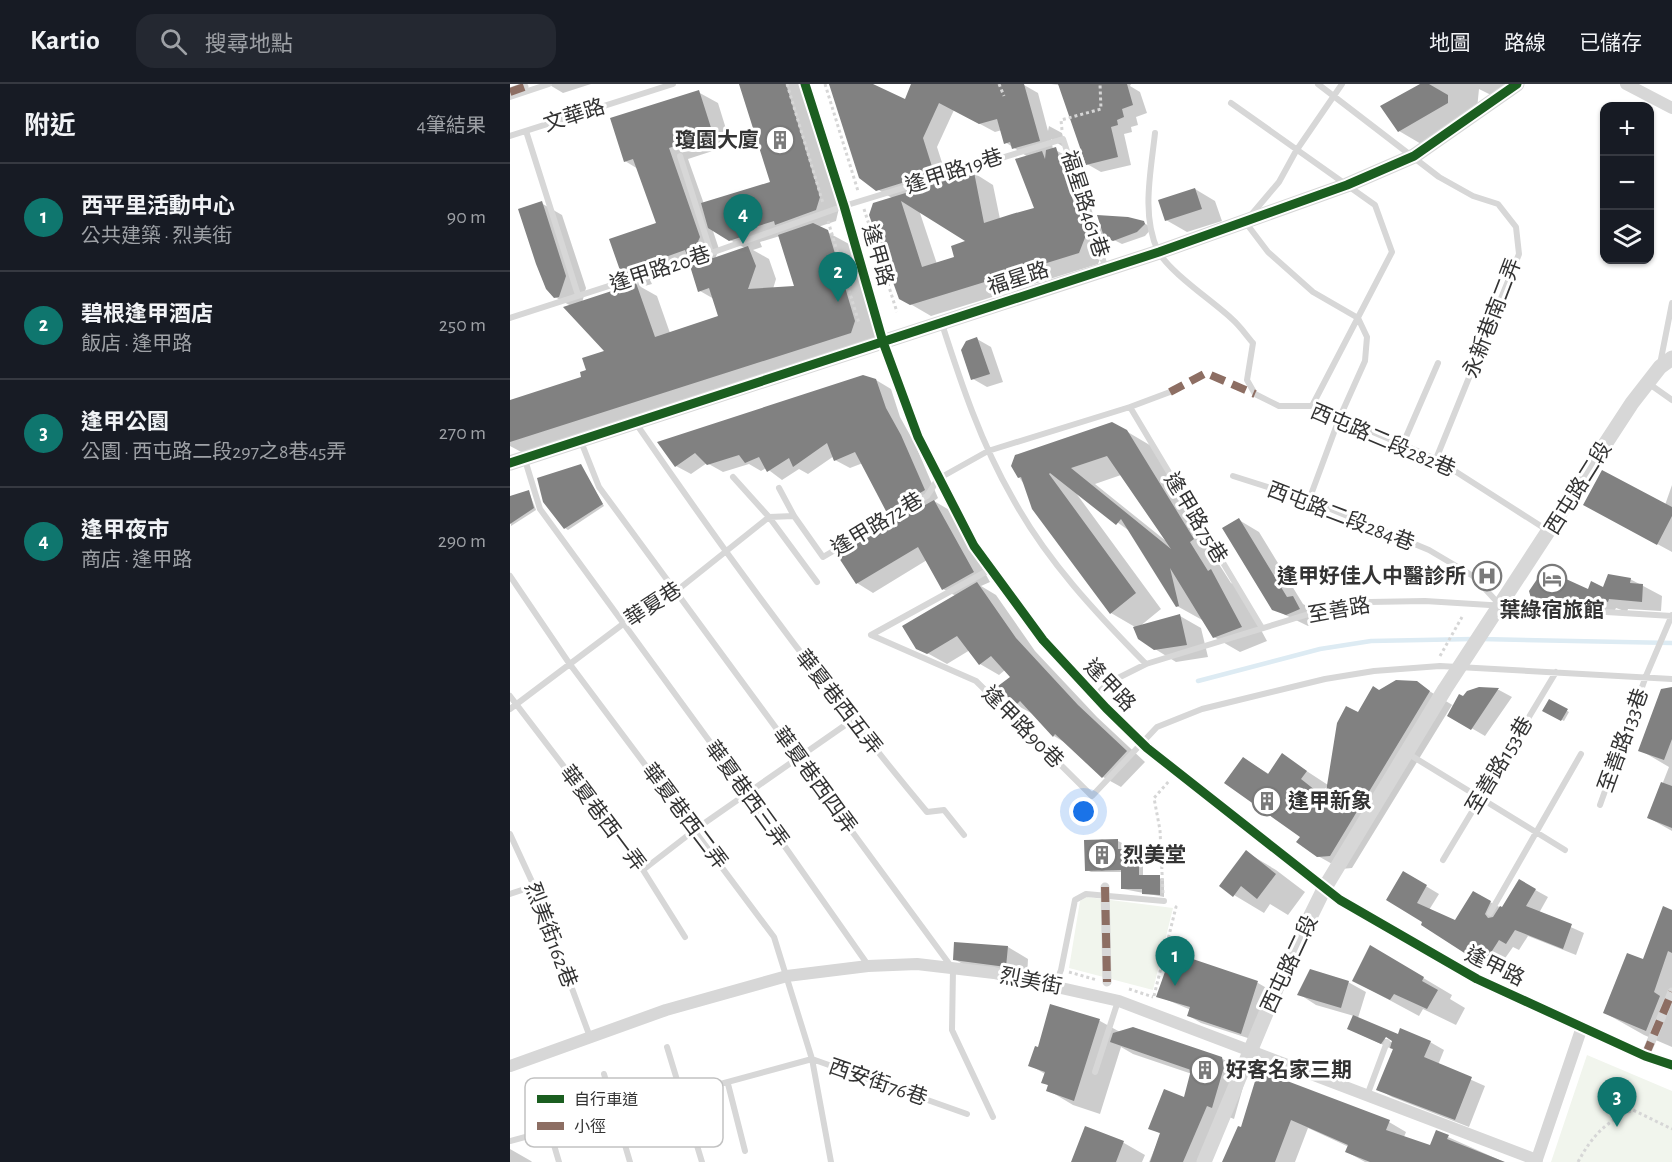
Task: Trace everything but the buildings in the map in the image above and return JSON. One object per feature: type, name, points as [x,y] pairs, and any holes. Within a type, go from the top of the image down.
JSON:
[{"type":"street","name":"逢甲路","points":[[805,84],[905,407],[938,478],[989,570],[1043,640],[1095,697],[1142,743],[1324,889],[1463,971],[1645,1056],[1672,1065]]},
{"type":"street","name":"福星路","points":[[517,460],[1159,252],[1347,185],[1414,156],[1518,84]]},
{"type":"street","points":[[1626,84],[1672,108]]},
{"type":"street","points":[[510,92],[524,88]]},
{"type":"street","name":"西屯路二段","points":[[1204,1162],[1284,970],[1324,889],[1464,660],[1647,383],[1666,363]]},
{"type":"street","points":[[1106,891],[1107,982]]},
{"type":"street","name":"烈美街","points":[[510,1066],[666,1010],[787,976],[868,966],[917,964],[994,973],[1119,1001],[1368,1093],[1537,1161]]},
{"type":"street","points":[[1645,1056],[1672,992]]},
{"type":"street","points":[[1537,1161],[1582,1027]]},
{"type":"lane","points":[[510,97],[524,88],[549,84]]},
{"type":"lane","name":"文華路","points":[[510,136],[673,84]]},
{"type":"lane","name":"永新巷南二弄","points":[[1318,84],[1334,94],[1439,177],[1473,196],[1498,204],[1516,227],[1519,254],[1436,459]]},
{"type":"lane","points":[[1309,500],[1339,419],[1365,361],[1367,337],[1358,318],[1313,292],[1268,252],[1245,222],[1279,182],[1296,151],[1342,84]]},
{"type":"lane","points":[[1231,103],[1375,205],[1392,252],[1312,406]]},
{"type":"lane","points":[[526,130],[578,295]]},
{"type":"lane","points":[[1155,133],[1148,197],[1150,220],[1159,252]]},
{"type":"lane","name":"逢甲路19巷","points":[[844,206],[1064,139]]},
{"type":"lane","name":"福星路461巷","points":[[1064,139],[1106,269]]},
{"type":"lane","points":[[680,156],[711,253]]},
{"type":"lane","name":"逢甲路20巷","points":[[510,318],[711,253],[844,206]]},
{"type":"lane","name":"西屯路二段282巷","points":[[1159,252],[1201,294],[1233,320],[1253,343],[1246,380],[1255,394],[1279,406],[1312,406],[1436,459],[1550,532]]},
{"type":"lane","points":[[1666,363],[1672,303]]},
{"type":"lane","name":"逢甲路","points":[[942,322],[988,451],[1012,498],[1055,562],[1104,621],[1146,664]]},
{"type":"lane","points":[[1402,446],[1438,363]]},
{"type":"lane","points":[[1647,383],[1672,400]]},
{"type":"lane","points":[[938,478],[988,451],[1130,407],[1170,392]]},
{"type":"lane","name":"逢甲路75巷","points":[[1130,407],[1262,628]]},
{"type":"lane","name":"華夏巷西五弄","points":[[634,421],[724,552],[851,721],[927,812],[944,810],[964,835]]},
{"type":"lane","name":"華夏巷西四弄","points":[[580,439],[599,487],[953,969]]},
{"type":"lane","name":"華夏巷西三弄","points":[[517,460],[540,509],[748,794],[868,966]]},
{"type":"lane","name":"西屯路二段284巷","points":[[1233,476],[1309,500],[1429,550],[1473,576],[1500,606]]},
{"type":"lane","points":[[733,477],[769,517],[817,582]]},
{"type":"lane","name":"逢甲路72巷","points":[[794,516],[823,557],[927,496],[938,478]]},
{"type":"lane","points":[[769,517],[794,516],[779,488]]},
{"type":"lane","name":"華夏巷","points":[[512,706],[623,624],[675,592],[769,517]]},
{"type":"lane","name":"逢甲路90巷","points":[[989,570],[871,635],[976,681],[1092,796],[1142,743]]},
{"type":"lane","name":"華夏巷西二弄","points":[[510,576],[569,663],[774,937],[812,1059],[831,1162]]},
{"type":"lane","name":"至善路","points":[[1095,697],[1108,683],[1146,664],[1312,613],[1370,602],[1425,601],[1672,616]]},
{"type":"lane","name":"至善路133巷","points":[[1600,805],[1646,676],[1672,616]]},
{"type":"lane","points":[[1142,743],[1157,727],[1179,716],[1286,687],[1374,671],[1464,660],[1556,672],[1672,679]]},
{"type":"lane","name":"至善路153巷","points":[[1443,860],[1556,672]]},
{"type":"lane","name":"華夏巷西一弄","points":[[510,696],[512,706],[644,870],[685,937]]},
{"type":"lane","points":[[644,870],[696,830],[851,721]]},
{"type":"lane","points":[[1407,753],[1535,834],[1565,850]]},
{"type":"lane","points":[[1490,913],[1581,754]]},
{"type":"lane","name":"烈美街162巷","points":[[510,834],[534,886],[590,1038]]},
{"type":"lane","points":[[510,894],[534,886]]},
{"type":"lane","points":[[1054,985],[1061,970],[1075,900],[1086,894],[1106,891],[1164,901]]},
{"type":"lane","points":[[953,969],[952,1030],[993,1117]]},
{"type":"lane","points":[[1095,1072],[1119,1001]]},
{"type":"lane","points":[[1368,1093],[1387,1042]]},
{"type":"lane","points":[[667,1047],[678,1078]]},
{"type":"lane","name":"西安街76巷","points":[[723,1085],[812,1059],[967,1114]]},
{"type":"lane","points":[[604,1074],[605,1078]]},
{"type":"lane","points":[[728,1084],[745,1151]]},
{"type":"lane","name":"西安街76巷","points":[[510,1141],[525,1137]]},
{"type":"lane","points":[[555,1147],[559,1162]]},
{"type":"lane","points":[[626,1147],[630,1162]]},
{"type":"lane","points":[[698,1147],[702,1162]]},
{"type":"path","points":[[999,84],[1004,96]]},
{"type":"path","points":[[1064,139],[1061,120],[1101,109],[1100,84]]},
{"type":"path","points":[[1442,653],[1462,617]]},
{"type":"path","points":[[1154,996],[1176,907],[1164,901],[1160,830],[1154,798],[1177,772]]},
{"type":"path","points":[[1578,1162],[1591,1138],[1613,1118],[1633,1110],[1672,1129]]},
{"type":"shaded area","points":[[1087,897],[1173,908],[1153,990],[1069,968],[1080,901]]},
{"type":"shaded area","points":[[1587,1055],[1672,1091],[1672,1162],[1551,1162]]},
{"type":"waterway","points":[[1198,681],[1320,649],[1371,641],[1473,639]]},
{"type":"waterway","points":[[1481,639],[1672,643]]},
{"type":"marked path","points":[[510,92],[524,87]]},
{"type":"marked path","points":[[1170,392],[1206,373],[1255,394]]},
{"type":"marked path","points":[[1105,887],[1107,982]]},
{"type":"marked path","points":[[1645,1056],[1672,992]]},
{"type":"cycle path","points":[[805,84],[844,206],[883,342],[918,437],[974,546],[1043,640],[1147,748],[1340,900],[1477,979],[1645,1056],[1672,1065]]},
{"type":"cycle path","points":[[510,463],[1159,252],[1347,185],[1414,156],[1517,84]]},
{"type":"place","name":"瓊園大廈","points":[[780,140]]},
{"type":"place","name":"逢甲夜市","points":[[743,244]]},
{"type":"place","name":"碧根逢甲酒店","points":[[838,302]]},
{"type":"place","name":"逢甲好佳人中醫診所","points":[[1487,576]]},
{"type":"place","name":"葉綠宿旅館","points":[[1552,579]]},
{"type":"place","name":"逢甲新象","points":[[1267,801]]},
{"type":"place","name":"烈美堂","points":[[1102,855]]},
{"type":"place","name":"西平里活動中心","points":[[1175,986]]},
{"type":"place","name":"好客名家三期","points":[[1205,1070]]},
{"type":"place","name":"逢甲公園","points":[[1617,1127]]}]
